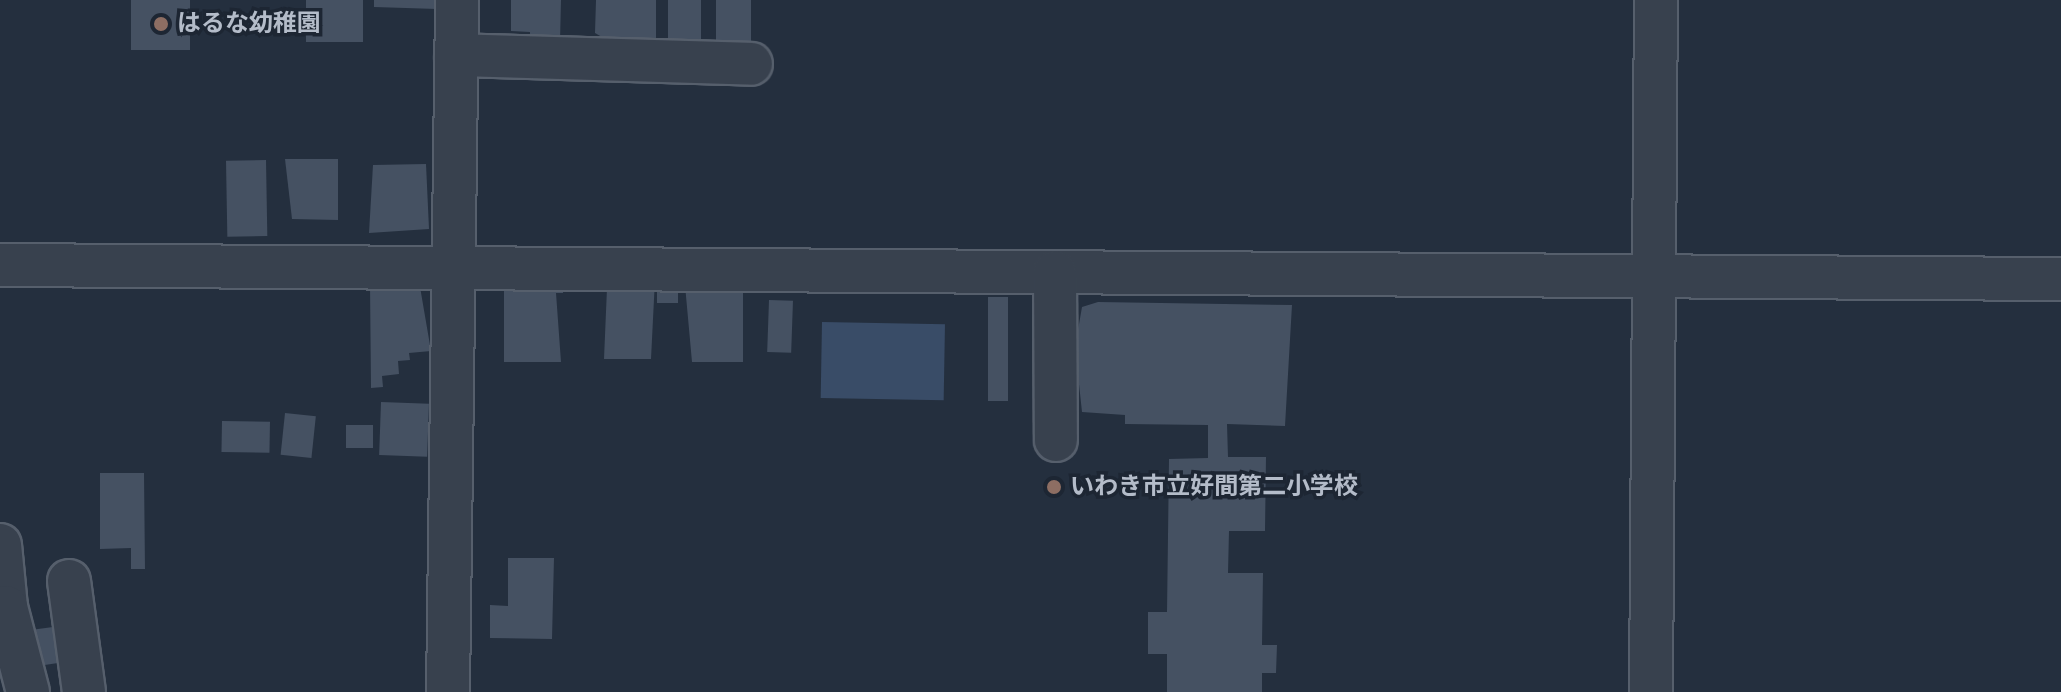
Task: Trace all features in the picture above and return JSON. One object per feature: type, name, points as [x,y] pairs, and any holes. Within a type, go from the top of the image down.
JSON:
[{"type":"street","points":[[448,692],[457,0]]},
{"type":"street","points":[[1651,692],[1656,0]]},
{"type":"street","points":[[456,55],[751,64]]},
{"type":"street","points":[[0,265],[1055,272],[1654,271],[2061,279]]},
{"type":"street","points":[[1055,272],[1056,440]]},
{"type":"street","points":[[0,545],[6,607],[28,692]]},
{"type":"street","points":[[69,581],[84,692]]},
{"type":"water","points":[[822,322],[945,324],[944,400],[821,398]]},
{"type":"building","name":"はるな幼稚園","points":[[131,0],[190,0],[190,50],[131,50]]},
{"type":"building","points":[[306,0],[363,0],[363,42],[306,42]]},
{"type":"building","points":[[374,0],[437,0],[437,9],[374,7]]},
{"type":"building","points":[[511,0],[561,0],[560,42],[530,41],[530,32],[511,31]]},
{"type":"building","points":[[596,0],[656,0],[656,45],[614,44],[595,33]]},
{"type":"building","points":[[668,0],[701,0],[701,54],[668,54]]},
{"type":"building","points":[[716,0],[751,0],[751,56],[716,56]]},
{"type":"building","points":[[285,159],[338,159],[338,220],[292,219]]},
{"type":"building","points":[[266,160],[267,236],[227,237],[226,161]]},
{"type":"building","points":[[426,164],[429,229],[369,233],[373,165]]},
{"type":"building","points":[[563,279],[563,293],[556,293],[561,362],[504,362],[504,290]]},
{"type":"building","points":[[655,279],[651,359],[604,359],[607,288]]},
{"type":"building","points":[[419,281],[431,351],[409,353],[410,360],[398,361],[399,374],[382,376],[383,387],[371,388],[370,285]]},
{"type":"building","points":[[657,281],[678,281],[678,303],[657,303]]},
{"type":"building","points":[[743,281],[743,362],[692,362],[685,285]]},
{"type":"building","points":[[988,297],[1008,297],[1008,401],[988,401]]},
{"type":"building","points":[[769,300],[793,301],[791,353],[767,352]]},
{"type":"building","points":[[1098,302],[1292,305],[1285,426],[1227,424],[1228,457],[1266,457],[1265,531],[1229,531],[1228,573],[1263,573],[1262,645],[1277,645],[1276,673],[1262,673],[1262,692],[1167,692],[1167,654],[1148,654],[1148,612],[1167,612],[1169,459],[1208,458],[1208,425],[1125,424],[1125,415],[1082,412],[1075,347],[1082,307]]},
{"type":"building","points":[[381,402],[429,404],[427,457],[379,455]]},
{"type":"building","points":[[285,413],[316,416],[311,458],[281,455]]},
{"type":"building","points":[[222,421],[270,422],[269,453],[221,452]]},
{"type":"building","points":[[346,425],[373,425],[373,448],[346,448]]},
{"type":"building","points":[[100,473],[144,473],[145,569],[131,569],[131,548],[100,549]]},
{"type":"building","points":[[508,558],[554,558],[552,639],[490,638],[490,605],[508,606]]},
{"type":"building","points":[[53,627],[58,663],[38,666],[23,631]]},
{"type":"place","name":"はるな幼稚園","points":[[161,24]]},
{"type":"place","name":"いわき市立好間第二小学校","points":[[1054,487]]}]
